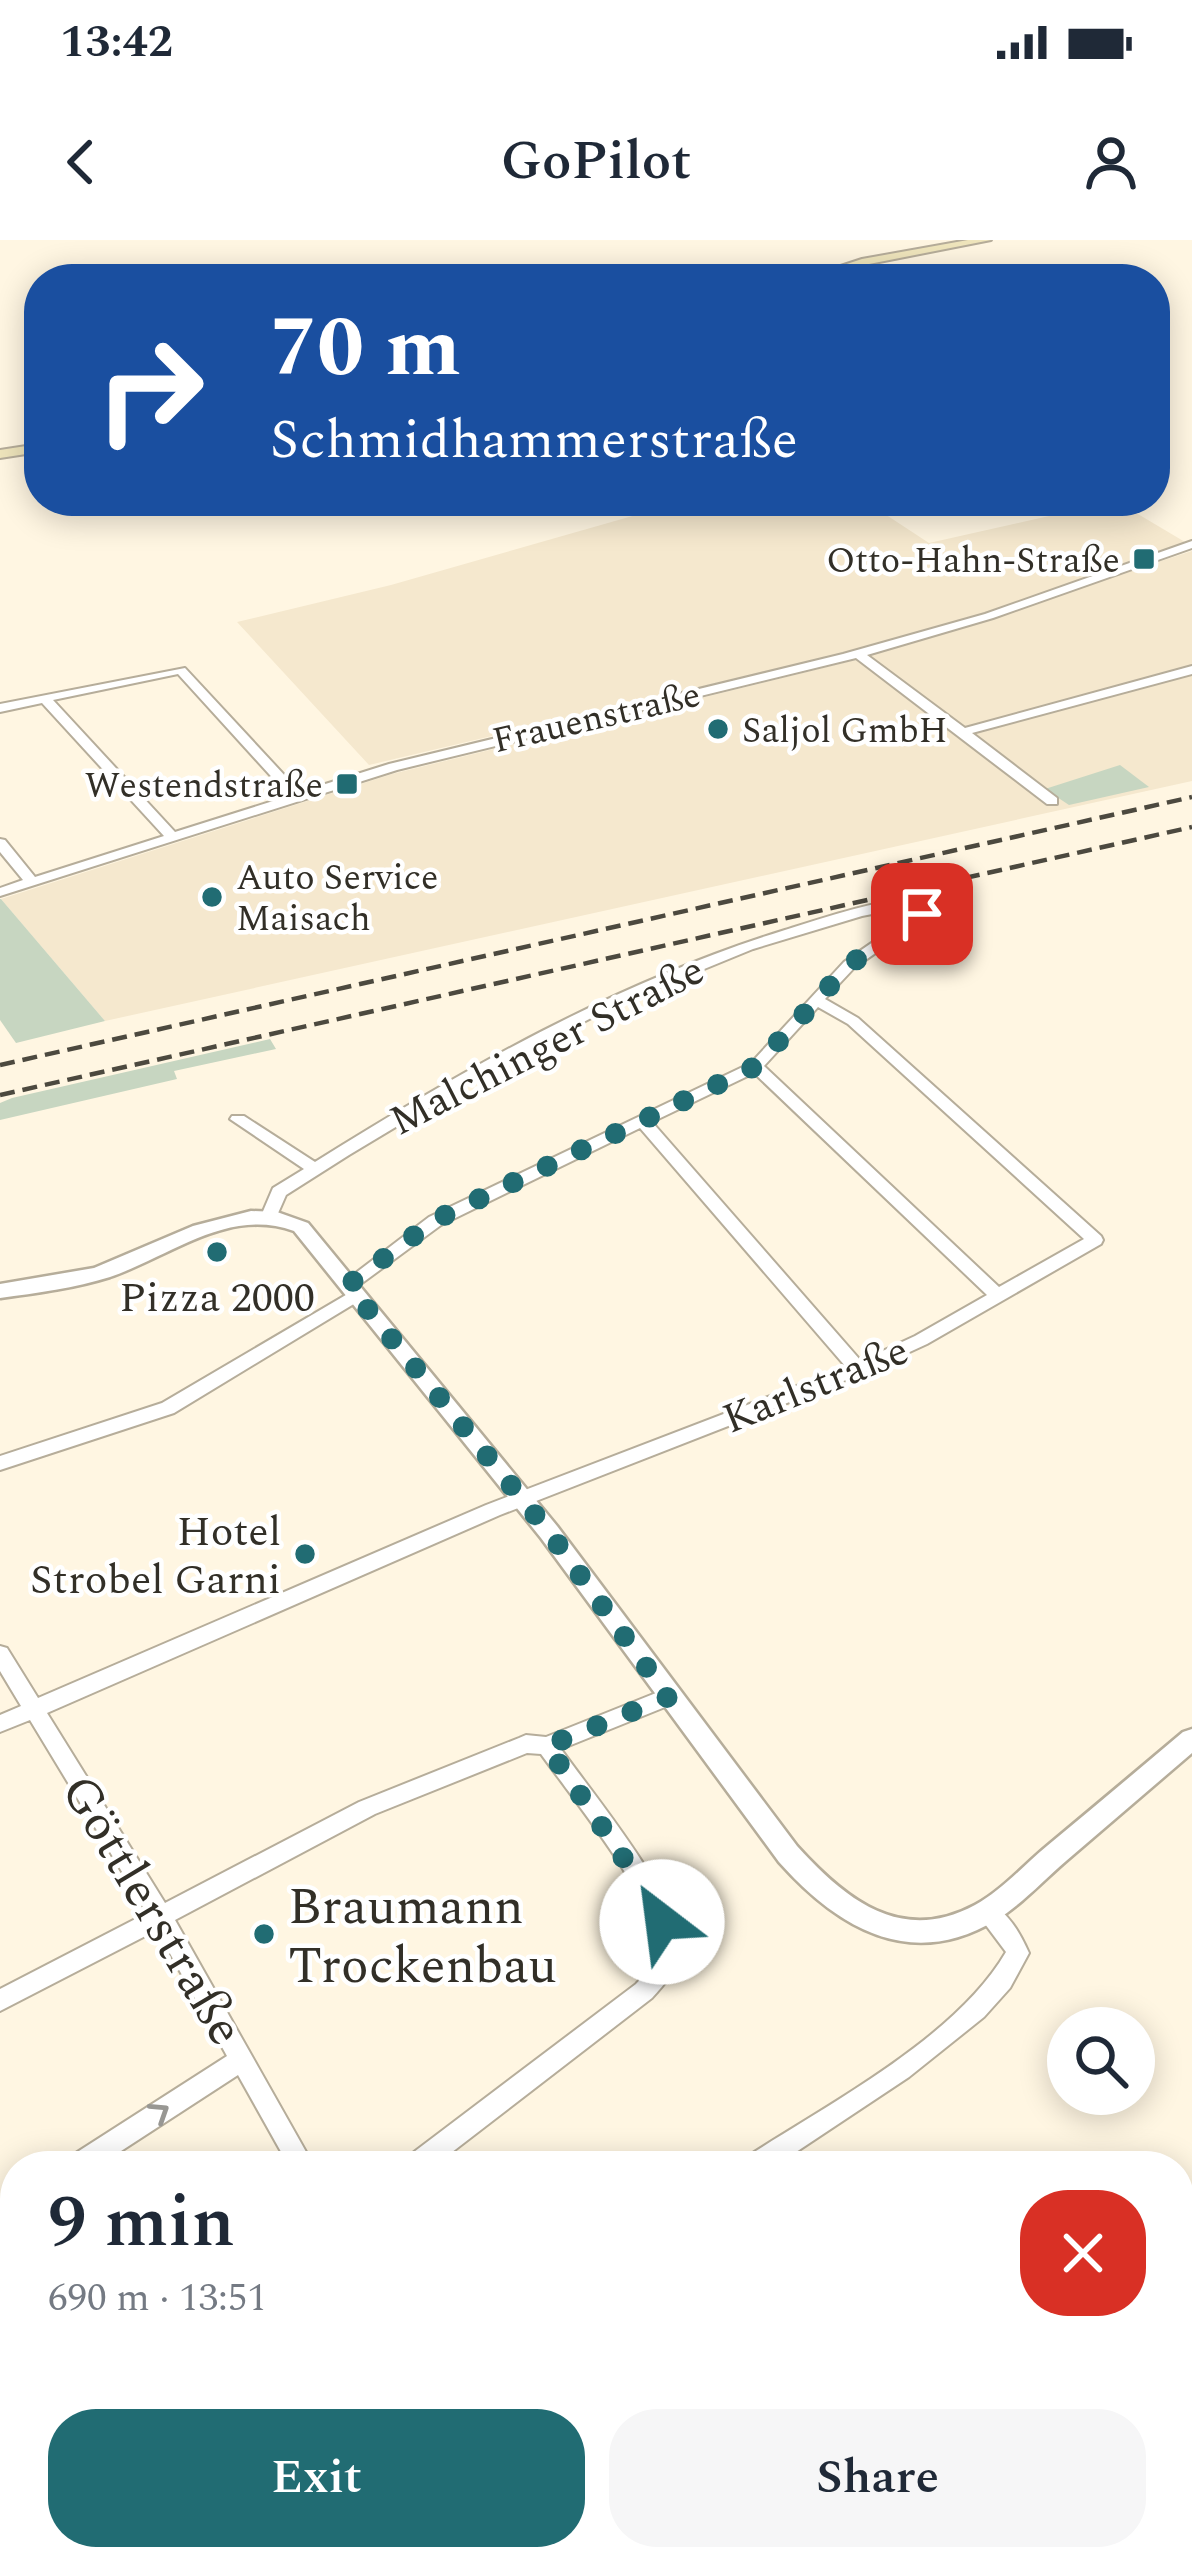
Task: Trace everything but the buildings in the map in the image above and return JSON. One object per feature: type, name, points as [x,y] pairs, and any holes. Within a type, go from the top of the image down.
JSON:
[{"type":"main road","points":[[855,264],[986,240]]},
{"type":"street","name":"Frauenstraße","points":[[0,892],[468,746],[858,654],[989,616],[1192,544]]},
{"type":"street","points":[[858,654],[1052,801]]},
{"type":"street","points":[[0,708],[181,670],[297,797]]},
{"type":"street","points":[[963,732],[1192,670]]},
{"type":"street","points":[[44,698],[172,837]]},
{"type":"street","points":[[0,843],[31,881]]},
{"type":"street","name":"Malchinger Straße","points":[[268,1216],[279,1192],[475,1072],[706,958],[890,903],[919,901],[922,914],[849,965],[819,1002]]},
{"type":"street","points":[[0,1463],[168,1408],[352,1290],[435,1220],[756,1066],[819,1002]]},
{"type":"street","name":"Karlstraße","points":[[0,1724],[523,1500],[858,1369],[921,1340],[1096,1240],[853,1021],[819,1002]]},
{"type":"street","points":[[756,1066],[997,1295]]},
{"type":"street","points":[[238,1118],[315,1169]]},
{"type":"street","points":[[641,1120],[858,1369]]},
{"type":"street","points":[[0,1291],[103,1272],[227,1221],[268,1216],[301,1227],[523,1500],[822,1894],[854,1917],[889,1930],[923,1931],[960,1925],[987,1912],[1192,1739]]},
{"type":"street","name":"Göttlerstraße","points":[[0,1654],[159,1913],[294,2151]]},
{"type":"street","points":[[0,2001],[159,1913],[367,1808],[526,1744],[547,1746],[668,1697]]},
{"type":"street","points":[[436,2151],[644,1991],[664,1969],[668,1940],[656,1906],[547,1746]]},
{"type":"street","points":[[776,2151],[959,2024],[997,1991],[1018,1953],[1011,1937],[987,1912]]},
{"type":"street","points":[[100,2151],[243,2059]]},
{"type":"shaded area","points":[[632,516],[888,516],[929,543],[1049,516],[1141,516],[1185,542],[984,613],[844,653],[369,765],[237,622],[391,585]]},
{"type":"shaded area","points":[[1192,551],[1192,781],[105,1021],[1,899],[392,774],[855,660]]},
{"type":"green space","points":[[1120,765],[1149,787],[1069,805],[1045,789]]},
{"type":"green space","points":[[0,899],[105,1021],[16,1043],[0,1020]]},
{"type":"green space","points":[[270,1039],[276,1049],[174,1071],[177,1079],[0,1120],[0,1103],[12,1098]]},
{"type":"railway","points":[[0,1065],[1192,797]]},
{"type":"railway","points":[[0,1095],[1192,827]]},
{"type":"place","name":"Otto-Hahn-Straße","points":[[1144,559]]},
{"type":"place","name":"Saljol GmbH","points":[[718,729]]},
{"type":"place","name":"Westendstraße","points":[[347,784]]},
{"type":"place","name":"Auto Service Maisach","points":[[212,897]]},
{"type":"place","name":"Pizza 2000","points":[[217,1252]]},
{"type":"place","name":"Hotel Strobel Garni","points":[[305,1554]]},
{"type":"place","name":"Braumann Trockenbau","points":[[264,1934]]},
{"type":"route","points":[[662,1922],[656,1906],[547,1746],[668,1697],[549,1532],[348,1285],[435,1220],[756,1066],[849,965],[922,914]]}]
